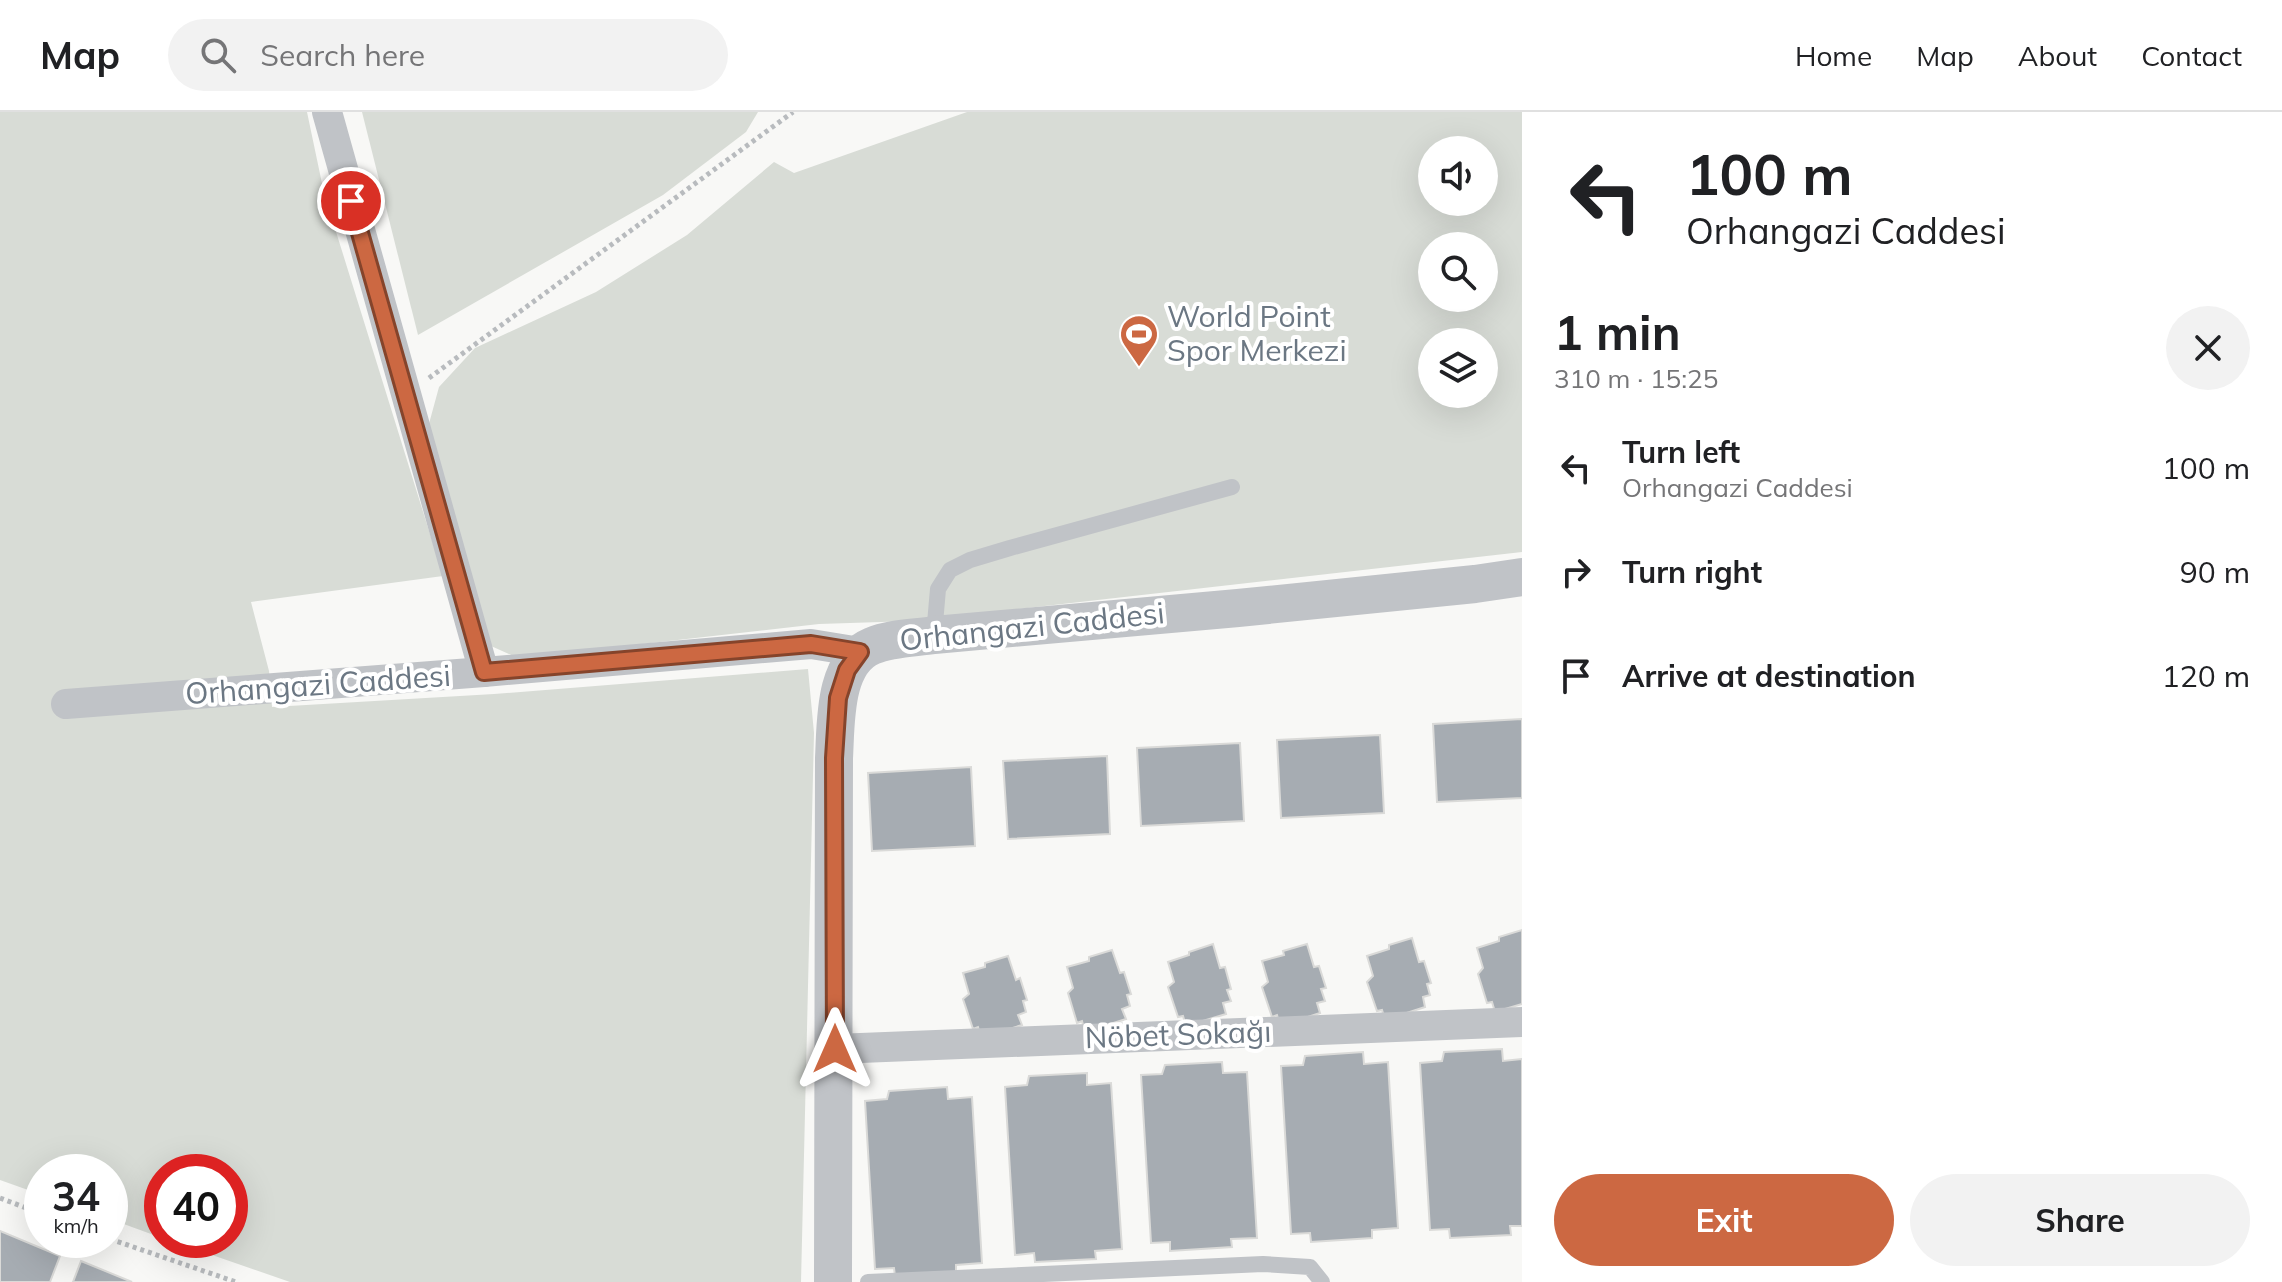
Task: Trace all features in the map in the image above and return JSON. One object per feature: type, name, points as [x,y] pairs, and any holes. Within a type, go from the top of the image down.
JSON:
[{"type":"street","points":[[327,112],[484,672]]},
{"type":"street","name":"Orhangazi Caddesi","points":[[66,704],[811,644],[860,652],[887,641],[934,635],[1317,600],[1522,577]]},
{"type":"street","points":[[833,1282],[834,758],[838,698],[847,670],[860,652]]},
{"type":"street","name":"Nöbet Sokağı","points":[[835,1049],[1522,1022]]},
{"type":"lane","points":[[934,635],[938,589],[950,570],[970,560],[1232,487]]},
{"type":"lane","points":[[868,1282],[1263,1264],[1310,1267],[1322,1282]]},
{"type":"path","points":[[406,396],[793,112]]},
{"type":"path","points":[[0,1198],[24,1207]]},
{"type":"path","points":[[128,1245],[236,1282]]},
{"type":"shaded area","points":[[0,112],[307,112],[324,193],[443,576],[251,602],[269,671],[272,707],[494,694],[808,669],[814,733],[801,1282],[290,1282],[221,1258],[248,1258],[248,1154],[144,1154],[144,1231],[128,1226],[128,1154],[24,1154],[24,1189],[0,1180]]},
{"type":"shaded area","points":[[362,112],[758,112],[746,132],[663,195],[418,335]]},
{"type":"shaded area","name":"World Point Spor Merkezi","points":[[967,112],[1522,112],[1522,552],[912,621],[819,624],[518,658],[491,646],[427,431],[439,387],[475,348],[596,292],[687,235],[774,162],[794,173]]},
{"type":"building","points":[[1522,719],[1522,798],[1437,802],[1433,724]]},
{"type":"building","points":[[1380,735],[1384,813],[1281,818],[1277,740]]},
{"type":"building","points":[[1240,743],[1244,821],[1141,826],[1137,748]]},
{"type":"building","points":[[1107,756],[1110,834],[1008,839],[1003,761]]},
{"type":"building","points":[[971,767],[975,846],[872,851],[868,773]]},
{"type":"building","points":[[1522,930],[1522,1004],[1495,1012],[1492,1002],[1487,1003],[1478,974],[1483,968],[1477,948]]},
{"type":"building","points":[[1412,938],[1419,962],[1424,961],[1431,983],[1427,984],[1430,995],[1423,997],[1425,1007],[1385,1020],[1382,1010],[1377,1011],[1367,982],[1373,976],[1367,956]]},
{"type":"building","points":[[1213,944],[1220,968],[1225,967],[1231,1001],[1223,1003],[1226,1014],[1186,1026],[1183,1016],[1178,1017],[1168,987],[1174,982],[1168,962]]},
{"type":"building","points":[[1307,944],[1314,967],[1319,966],[1326,988],[1321,989],[1325,1001],[1317,1003],[1320,1013],[1280,1026],[1277,1015],[1272,1017],[1262,987],[1268,982],[1262,961]]},
{"type":"building","points":[[1112,950],[1131,994],[1127,995],[1130,1006],[1122,1009],[1126,1019],[1085,1032],[1082,1021],[1077,1023],[1068,993],[1073,988],[1067,967]]},
{"type":"building","points":[[1008,956],[1027,1000],[1023,1001],[1026,1012],[1018,1015],[1022,1025],[981,1038],[978,1027],[973,1029],[963,999],[969,994],[963,973]]},
{"type":"building","points":[[1502,1049],[1503,1061],[1522,1059],[1522,1226],[1510,1226],[1511,1235],[1450,1238],[1449,1229],[1430,1230],[1420,1063],[1442,1061],[1444,1052]]},
{"type":"building","points":[[1363,1052],[1364,1064],[1388,1062],[1398,1228],[1372,1230],[1372,1238],[1311,1242],[1310,1233],[1291,1234],[1281,1066],[1303,1065],[1305,1056]]},
{"type":"building","points":[[1222,1062],[1223,1073],[1247,1072],[1257,1238],[1231,1239],[1232,1247],[1170,1251],[1170,1242],[1151,1243],[1141,1075],[1162,1074],[1165,1065]]},
{"type":"building","points":[[1087,1073],[1087,1085],[1111,1083],[1122,1249],[1095,1251],[1096,1259],[1035,1262],[1034,1253],[1015,1255],[1005,1087],[1027,1085],[1029,1076]]},
{"type":"building","points":[[947,1087],[948,1099],[972,1097],[982,1263],[956,1265],[956,1273],[895,1276],[894,1268],[875,1269],[865,1101],[887,1099],[889,1091]]},
{"type":"building","points":[[0,1231],[24,1241],[24,1258],[59,1258],[50,1282],[0,1282]]},
{"type":"building","points":[[81,1261],[132,1282],[73,1282]]},
{"type":"place","name":"World Point Spor Merkezi","points":[[1139,368]]},
{"type":"route","points":[[351,201],[484,672],[811,644],[860,652],[847,670],[838,698],[834,758],[835,1049]]}]
